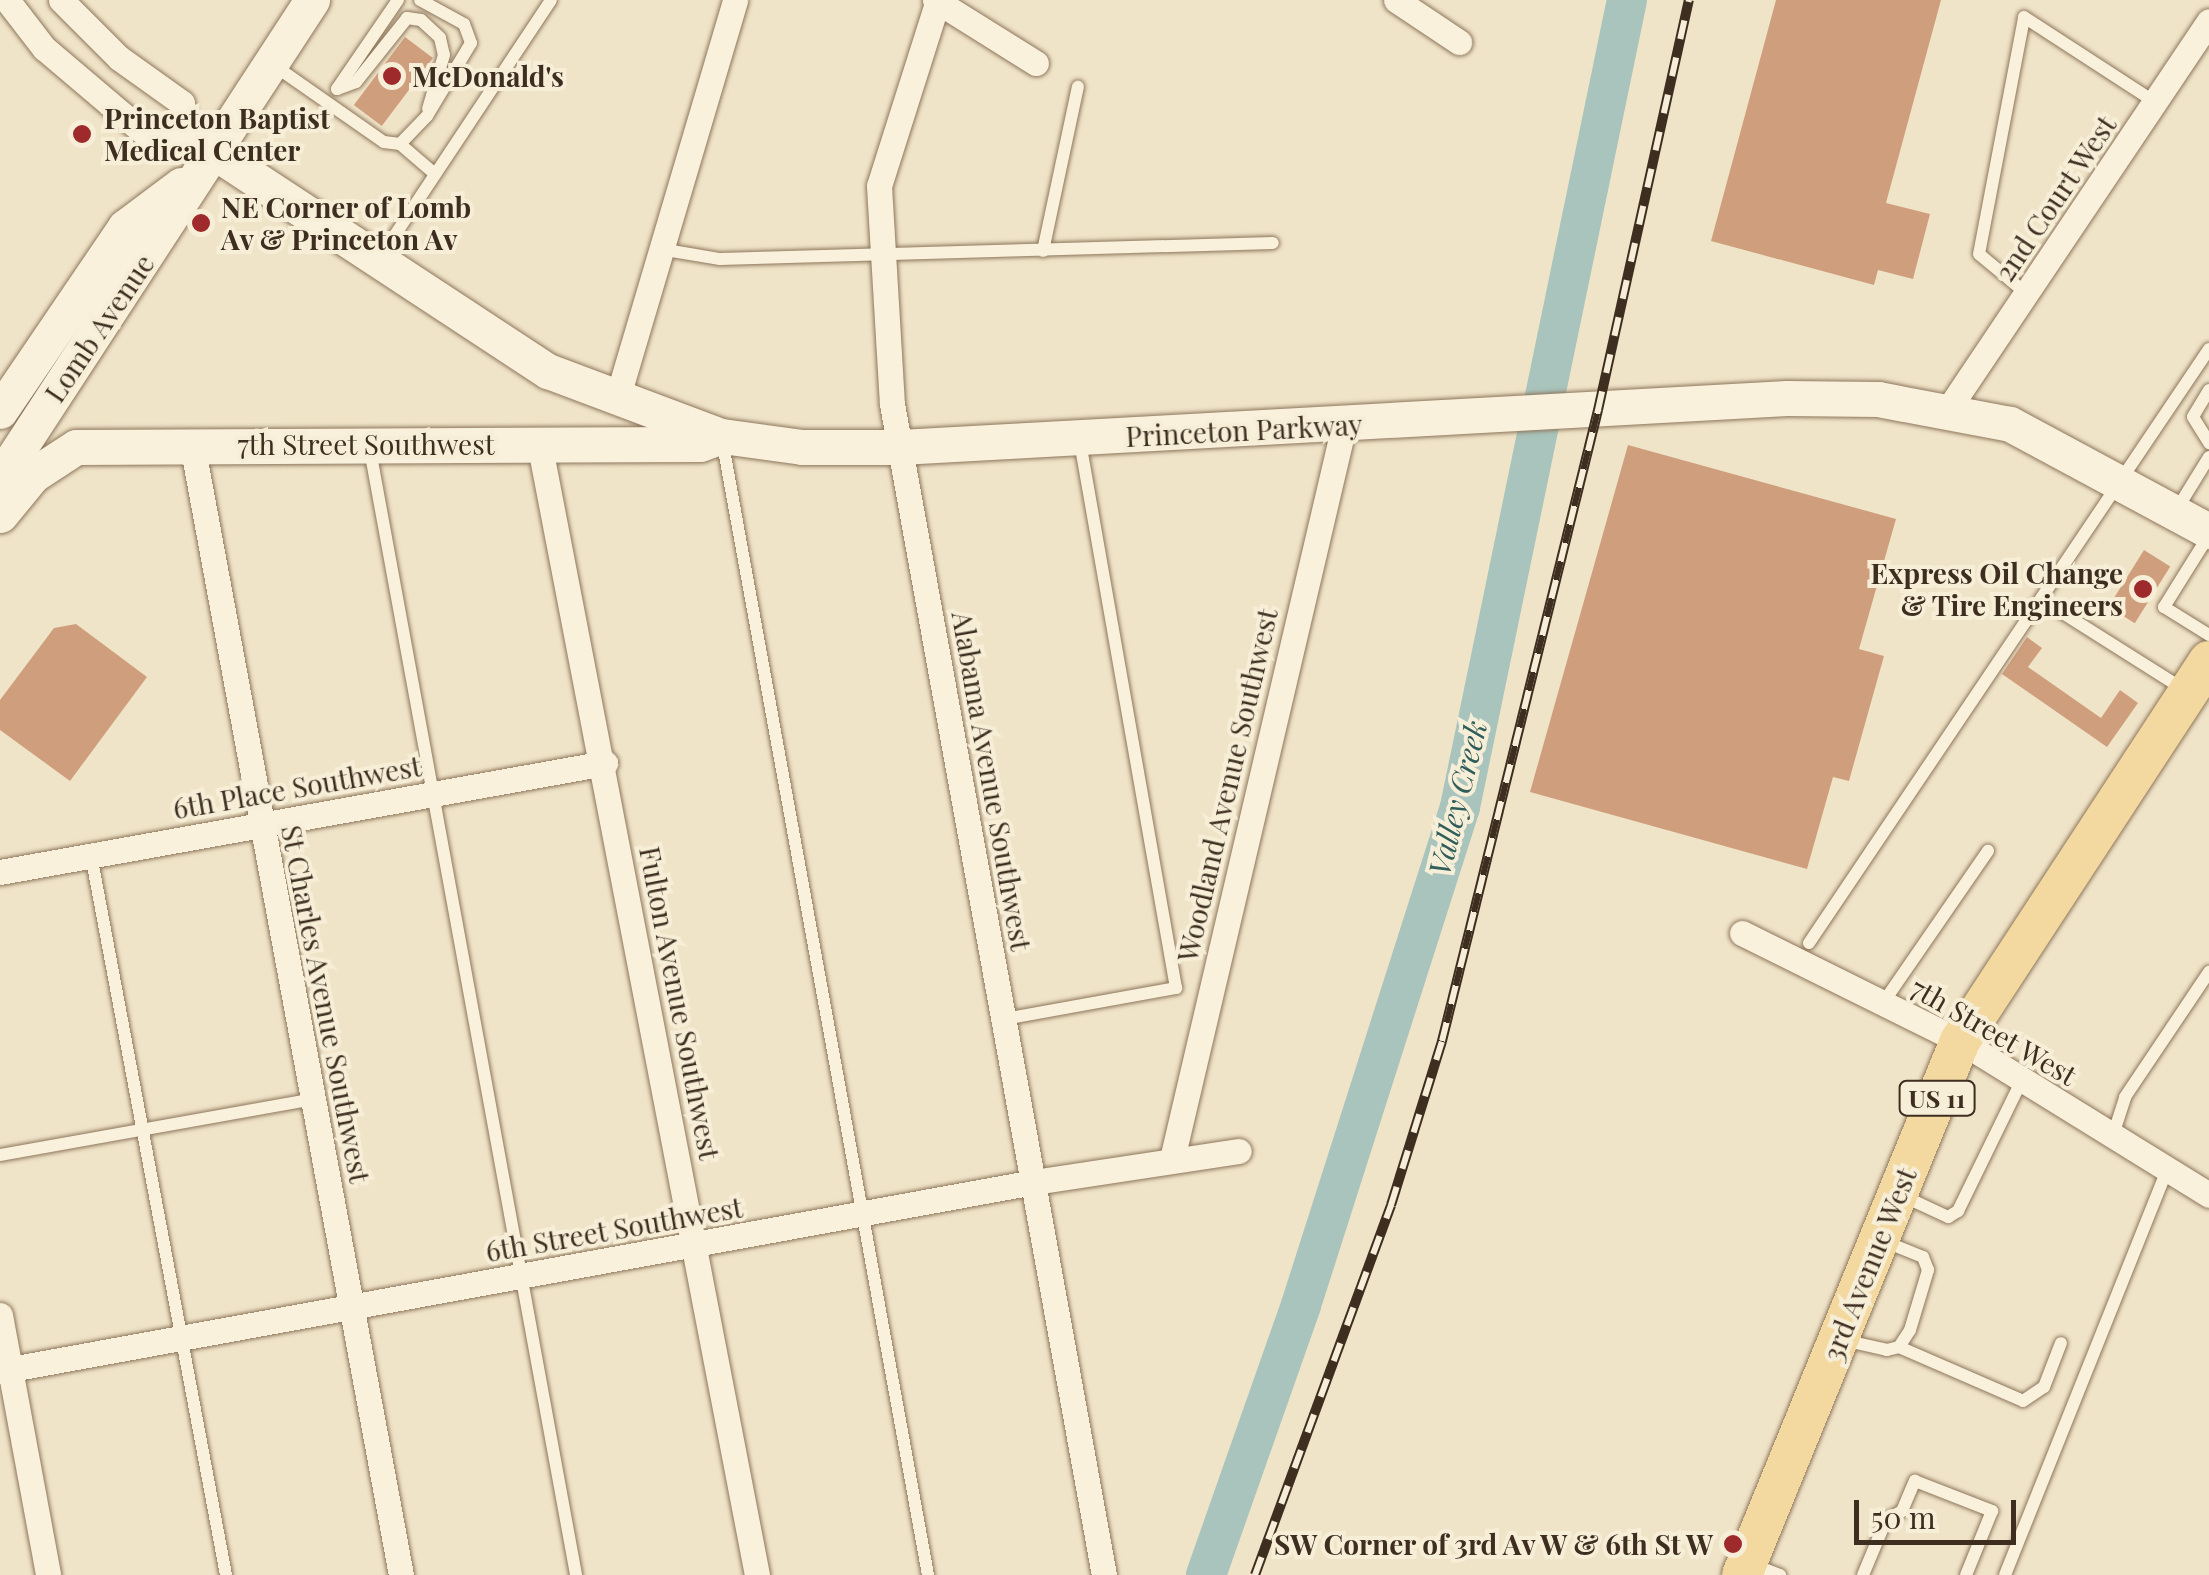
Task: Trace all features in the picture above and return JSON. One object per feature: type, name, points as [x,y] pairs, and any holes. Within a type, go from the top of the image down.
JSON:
[{"type":"main road","name":"Lomb Avenue","points":[[0,411],[125,227],[197,153],[270,63],[312,0]]},
{"type":"main road","name":"Lomb Avenue","points":[[0,478],[197,153]]},
{"type":"main road","points":[[197,153],[378,260],[548,371],[722,436]]},
{"type":"main road","name":"Princeton Parkway","points":[[539,442],[700,444],[722,436],[802,447],[900,447],[1787,398],[1949,408],[2010,424],[2120,479],[2209,533]]},
{"type":"main road","name":"7th Street Southwest","points":[[0,515],[33,475],[76,447],[192,444],[370,450],[539,442]]},
{"type":"main road","name":"3rd Avenue West","points":[[1756,1571],[1838,1339],[1960,1041],[2199,677]]},
{"type":"street","points":[[7,0],[57,60],[155,142],[197,153]]},
{"type":"street","points":[[61,0],[90,32],[182,104],[197,153]]},
{"type":"street","points":[[617,399],[634,357],[658,249],[735,0]]},
{"type":"street","points":[[937,0],[1036,63]]},
{"type":"street","name":"Alabama Avenue Southwest","points":[[937,0],[879,186],[900,447],[1104,1575]]},
{"type":"street","points":[[1396,0],[1459,42]]},
{"type":"street","name":"2nd Court West","points":[[1949,408],[2209,21]]},
{"type":"street","points":[[57,60],[90,32]]},
{"type":"street","name":"Woodland Avenue Southwest","points":[[1172,1159],[1344,425]]},
{"type":"street","name":"Fulton Avenue Southwest","points":[[539,442],[605,762],[757,1575]]},
{"type":"street","name":"St Charles Avenue Southwest","points":[[192,444],[401,1575]]},
{"type":"street","name":"6th Place Southwest","points":[[0,872],[605,762]]},
{"type":"street","name":"7th Street West","points":[[1742,934],[1960,1041],[2209,1195]]},
{"type":"street","name":"6th Street Southwest","points":[[5,1370],[1034,1182],[1239,1151]]},
{"type":"street","points":[[0,1314],[5,1370],[48,1575]]},
{"type":"lane","points":[[328,102],[398,0]]},
{"type":"lane","points":[[400,144],[427,116],[472,38],[464,24],[420,0]]},
{"type":"lane","points":[[378,260],[551,0]]},
{"type":"lane","points":[[2027,294],[1979,254],[2024,17],[2155,102]]},
{"type":"lane","points":[[337,89],[356,82],[407,18],[430,28],[444,54],[427,116]]},
{"type":"lane","points":[[270,63],[384,142],[400,144],[436,174]]},
{"type":"lane","points":[[1043,250],[1078,87]]},
{"type":"lane","points":[[658,249],[720,259],[1273,242]]},
{"type":"lane","points":[[1810,943],[2209,349]]},
{"type":"lane","points":[[2209,390],[2193,417],[2209,443]]},
{"type":"lane","points":[[722,436],[928,1575]]},
{"type":"lane","points":[[1004,1020],[1176,988],[1080,440]]},
{"type":"lane","points":[[370,450],[438,792],[524,1275],[524,1309],[576,1575]]},
{"type":"lane","points":[[2176,511],[2209,457]]},
{"type":"lane","points":[[2209,533],[2164,607],[2209,635]]},
{"type":"lane","points":[[2058,610],[2199,677]]},
{"type":"lane","points":[[1882,1003],[1988,851]]},
{"type":"lane","points":[[92,855],[140,1130],[226,1575]]},
{"type":"lane","points":[[2113,1135],[2125,1097],[2209,972]]},
{"type":"lane","points":[[1898,1194],[1948,1216],[1958,1211],[2022,1080]]},
{"type":"lane","points":[[0,1155],[312,1100]]},
{"type":"lane","points":[[2005,1575],[2168,1169]]},
{"type":"lane","points":[[1879,1240],[1923,1257],[1928,1270],[1899,1347]]},
{"type":"lane","points":[[1838,1339],[1899,1347],[2023,1401],[2044,1387],[2061,1343]]},
{"type":"lane","points":[[1862,1575],[1886,1520],[1902,1511],[1915,1481],[1992,1511],[1966,1575]]},
{"type":"building","points":[[1776,0],[1941,0],[1886,203],[1930,214],[1913,279],[1878,270],[1874,285],[1711,241]]},
{"type":"building","points":[[405,37],[433,58],[382,126],[354,105]]},
{"type":"building","points":[[1628,445],[1896,519],[1859,649],[1884,656],[1849,781],[1833,777],[1807,869],[1530,792]]},
{"type":"building","points":[[2144,550],[2170,566],[2135,623],[2108,607]]},
{"type":"building","points":[[76,624],[147,677],[70,781],[0,730],[0,700],[54,628]]},
{"type":"building","points":[[2027,637],[2042,648],[2028,667],[2101,718],[2120,690],[2138,703],[2107,747],[2002,674]]},
{"type":"waterway","name":"Valley Creek","points":[[1206,1575],[1301,1305],[1460,807],[1627,0]]},
{"type":"railway","points":[[1255,1575],[1391,1205],[1442,1041],[1598,410],[1689,0]]},
{"type":"place","name":"McDonald's","points":[[392,76]]},
{"type":"place","name":"Princeton Baptist Medical Center","points":[[82,134]]},
{"type":"place","name":"NE Corner of Lomb Av & Princeton Av","points":[[201,223]]},
{"type":"place","name":"Express Oil Change & Tire Engineers","points":[[2143,589]]},
{"type":"place","name":"SW Corner of 3rd Av W & 6th St W","points":[[1733,1544]]}]
